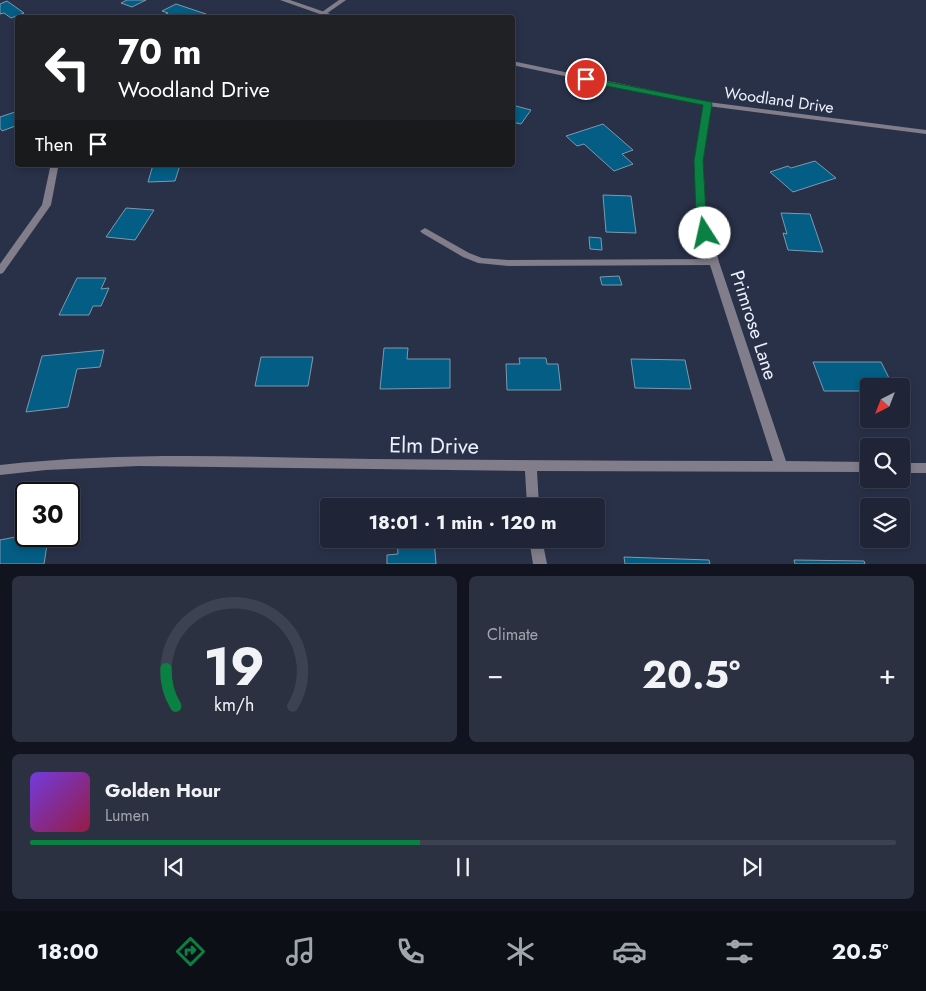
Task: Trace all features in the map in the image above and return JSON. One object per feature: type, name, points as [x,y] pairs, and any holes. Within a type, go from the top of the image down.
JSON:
[{"type":"street","points":[[283,0],[330,15]]},
{"type":"street","points":[[324,13],[343,0]]},
{"type":"street","name":"Woodland Drive","points":[[515,64],[708,104],[926,132]]},
{"type":"street","name":"Primrose Lane","points":[[708,104],[699,161],[701,214],[714,262],[781,466]]},
{"type":"street","points":[[0,271],[46,204],[54,168]]},
{"type":"street","points":[[425,231],[466,255],[481,261],[508,263],[714,262]]},
{"type":"street","name":"Elm Drive","points":[[0,470],[44,464],[129,460],[531,466],[860,467]]},
{"type":"street","points":[[531,466],[533,498]]},
{"type":"street","points":[[910,468],[926,468]]},
{"type":"street","points":[[537,548],[540,564]]},
{"type":"building","points":[[127,0],[146,0],[132,7],[121,3]]},
{"type":"building","points":[[7,1],[24,13],[11,18],[4,13],[0,14],[0,4]]},
{"type":"building","points":[[176,4],[206,14],[164,15],[168,13],[162,11]]},
{"type":"building","points":[[515,106],[531,110],[521,124],[515,123]]},
{"type":"building","points":[[15,112],[15,126],[2,131],[0,128],[0,117]]},
{"type":"building","points":[[603,124],[633,150],[622,154],[633,164],[614,171],[584,144],[577,146],[566,136]]},
{"type":"building","points":[[815,161],[836,178],[793,192],[770,172],[788,166],[791,168]]},
{"type":"building","points":[[152,167],[179,167],[175,181],[148,182]]},
{"type":"building","points":[[603,195],[631,196],[636,233],[606,232]]},
{"type":"building","points":[[126,208],[154,210],[135,240],[106,237]]},
{"type":"building","points":[[781,213],[810,214],[823,252],[788,250],[783,233],[787,234]]},
{"type":"building","points":[[589,237],[601,238],[602,250],[590,249]]},
{"type":"building","points":[[619,276],[622,285],[602,285],[600,277]]},
{"type":"building","points":[[77,278],[106,278],[101,289],[109,288],[101,306],[93,306],[89,315],[59,315]]},
{"type":"building","points":[[384,348],[408,348],[407,359],[450,359],[450,388],[380,389]]},
{"type":"building","points":[[104,350],[100,367],[77,369],[68,407],[26,412],[42,356]]},
{"type":"building","points":[[261,357],[313,357],[308,386],[255,386]]},
{"type":"building","points":[[519,358],[546,358],[547,364],[558,364],[561,390],[507,390],[506,364],[520,364]]},
{"type":"building","points":[[631,359],[685,360],[691,389],[635,388]]},
{"type":"building","points":[[813,362],[881,362],[889,378],[860,378],[860,391],[824,391]]},
{"type":"building","points":[[15,537],[15,547],[47,547],[44,564],[0,564],[0,540]]},
{"type":"building","points":[[398,548],[435,548],[436,564],[387,564],[387,555],[398,554]]},
{"type":"building","points":[[624,557],[709,560],[710,564],[625,564]]},
{"type":"building","points":[[794,560],[864,561],[865,564],[795,564]]},
{"type":"route","points":[[586,79],[708,104],[700,142],[699,161],[701,214],[705,233]]}]
